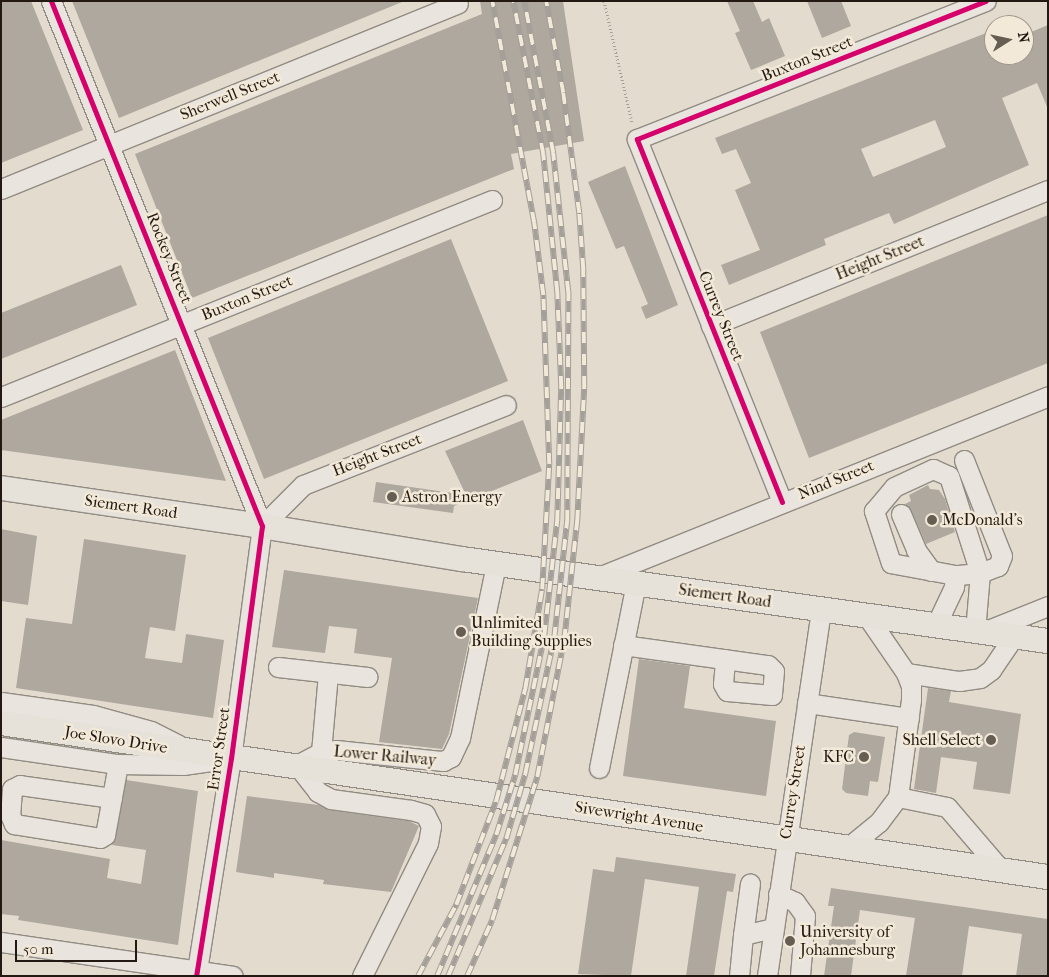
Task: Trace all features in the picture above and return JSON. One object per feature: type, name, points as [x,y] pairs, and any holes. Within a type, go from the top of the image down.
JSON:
[{"type":"main road","name":"Siemert Road","points":[[1,488],[262,526],[496,564],[1048,641]]},
{"type":"main road","name":"Joe Slovo Drive","points":[[1,723],[231,758]]},
{"type":"main road","name":"Sivewright Avenue","points":[[231,758],[297,764],[414,786],[1048,876]]},
{"type":"street","name":"Rockey Street","points":[[51,1],[262,526]]},
{"type":"street","name":"Buxton Street","points":[[636,139],[986,1]]},
{"type":"street","name":"Sherwell Street","points":[[1,189],[458,3]]},
{"type":"street","name":"Currey Street","points":[[636,139],[782,502]]},
{"type":"street","name":"Height Street","points":[[711,326],[1048,190]]},
{"type":"street","name":"Buxton Street","points":[[1,397],[492,200]]},
{"type":"street","name":"Nind Street","points":[[596,578],[1048,396]]},
{"type":"street","name":"Height Street","points":[[262,526],[303,485],[506,405]]},
{"type":"street","points":[[964,460],[1002,556],[998,566],[980,573],[955,575],[891,563],[874,510],[894,487],[932,469],[949,476],[980,573],[979,631],[1048,606]]},
{"type":"street","points":[[901,514],[919,555],[931,570]]},
{"type":"street","name":"Error Street","points":[[196,973],[231,758],[262,526]]},
{"type":"street","name":"Lower Railway","points":[[297,764],[321,752],[348,750],[443,761],[450,757],[460,738],[496,564]]},
{"type":"street","points":[[936,625],[954,587],[955,575]]},
{"type":"street","points":[[599,768],[636,583]]},
{"type":"street","name":"Currey Street","points":[[767,976],[821,609]]},
{"type":"street","points":[[847,848],[879,822],[898,797],[909,718],[911,686],[906,673],[867,616]]},
{"type":"street","points":[[906,673],[960,681],[980,678],[991,670],[1014,636]]},
{"type":"street","points":[[623,645],[725,659]]},
{"type":"street","points":[[278,667],[368,677]]},
{"type":"street","points":[[321,752],[328,673]]},
{"type":"street","points":[[1,702],[93,715],[135,725],[191,752]]},
{"type":"street","points":[[807,704],[909,718]]},
{"type":"street","points":[[1,747],[118,764],[183,765],[231,758]]},
{"type":"street","points":[[112,798],[20,785],[12,789],[10,816],[14,824],[97,839],[105,836],[112,798],[118,764]]},
{"type":"street","points":[[297,764],[318,792],[331,799],[411,810],[425,814],[431,826],[428,843],[362,976]]},
{"type":"street","points":[[898,797],[947,807],[1001,870]]},
{"type":"street","points":[[739,976],[750,883]]},
{"type":"street","points":[[778,894],[795,902],[806,916],[800,976]]},
{"type":"street","points":[[743,935],[774,928]]},
{"type":"street","points":[[1,942],[196,973],[233,976]]},
{"type":"path","points":[[604,1],[636,139]]},
{"type":"building","points":[[1,1],[31,1],[83,130],[1,163]]},
{"type":"building","points":[[72,1],[401,1],[402,2],[119,118]]},
{"type":"building","points":[[480,1],[563,1],[584,141],[511,154],[514,169],[192,298],[135,154],[482,14]]},
{"type":"building","points":[[727,1],[753,1],[762,22],[769,18],[785,56],[751,70],[735,33],[740,31]]},
{"type":"building","points":[[807,1],[841,1],[851,26],[822,38]]},
{"type":"building","points":[[1048,25],[1048,109],[1037,83],[1002,98],[1029,165],[894,224],[889,213],[824,239],[826,245],[729,285],[721,265],[760,250],[735,190],[751,183],[736,149],[722,154],[715,138],[984,34],[984,65],[1034,65],[1034,31]],"holes":[[[935,120],[946,147],[873,177],[861,149]]]},
{"type":"building","points":[[625,166],[678,305],[646,319],[641,307],[648,304],[624,246],[616,249],[588,182]]},
{"type":"building","points":[[1048,215],[1048,363],[809,458],[760,332]]},
{"type":"building","points":[[451,239],[508,381],[264,479],[208,338]]},
{"type":"building","points":[[121,265],[137,305],[1,359],[1,313]]},
{"type":"building","points":[[175,350],[226,481],[1,450],[1,420]]},
{"type":"building","points":[[523,420],[542,471],[454,506],[453,513],[373,502],[376,482],[466,495],[445,451]]},
{"type":"building","points":[[928,485],[930,489],[939,490],[945,499],[955,532],[926,544],[911,510],[905,504],[911,501],[909,495]]},
{"type":"building","points":[[1,529],[37,536],[28,605],[1,601]]},
{"type":"building","points":[[84,539],[186,555],[175,631],[150,627],[145,658],[182,663],[186,634],[224,640],[213,718],[16,688],[26,618],[72,624]]},
{"type":"building","points":[[284,570],[478,598],[449,734],[442,749],[379,742],[392,658],[354,653],[357,629],[329,626],[325,653],[272,647]]},
{"type":"building","points":[[639,659],[690,666],[684,708],[776,721],[766,796],[623,776]]},
{"type":"building","points":[[928,688],[951,691],[949,702],[1021,714],[1010,794],[973,789],[977,762],[941,757],[936,793],[914,789]]},
{"type":"building","points":[[854,732],[885,737],[878,782],[870,781],[868,796],[846,793],[842,789],[849,735]]},
{"type":"building","points":[[126,780],[198,791],[178,945],[18,920],[19,916],[1,914],[1,840],[110,859],[107,878],[141,884],[146,850],[112,845]]},
{"type":"building","points":[[247,796],[319,805],[329,810],[409,821],[419,826],[391,892],[323,884],[324,880],[274,873],[274,878],[236,872]]},
{"type":"building","points":[[616,857],[736,874],[733,892],[727,891],[714,976],[686,976],[699,887],[645,879],[631,976],[578,974],[593,869],[614,872]]},
{"type":"building","points":[[831,888],[1048,919],[1048,976],[1016,976],[1022,934],[969,926],[962,976],[906,976],[915,918],[860,910],[851,976],[824,976],[834,906],[828,906]]},
{"type":"railway","points":[[418,976],[456,905],[496,801],[525,689],[542,589],[549,464],[543,295],[534,223],[492,1]]},
{"type":"railway","points":[[437,976],[496,835],[515,775],[544,636],[557,521],[561,387],[557,292],[543,154],[513,1]]},
{"type":"railway","points":[[448,976],[506,839],[525,774],[554,638],[567,521],[568,292],[553,153],[524,1]]},
{"type":"railway","points":[[467,976],[492,920],[537,777],[564,640],[577,521],[584,387],[583,269],[579,213],[563,93],[546,1]]},
{"type":"cycle path","points":[[51,1],[262,526],[231,758],[196,976]]},
{"type":"cycle path","points":[[782,502],[637,139],[986,1]]},
{"type":"place","name":"Astron Energy","points":[[392,497]]},
{"type":"place","name":"McDonald's","points":[[932,520]]},
{"type":"place","name":"Unlimited Building Supplies","points":[[461,632]]},
{"type":"place","name":"Shell Select","points":[[991,740]]},
{"type":"place","name":"KFC","points":[[864,757]]},
{"type":"place","name":"University of Johannesburg","points":[[790,941]]}]
